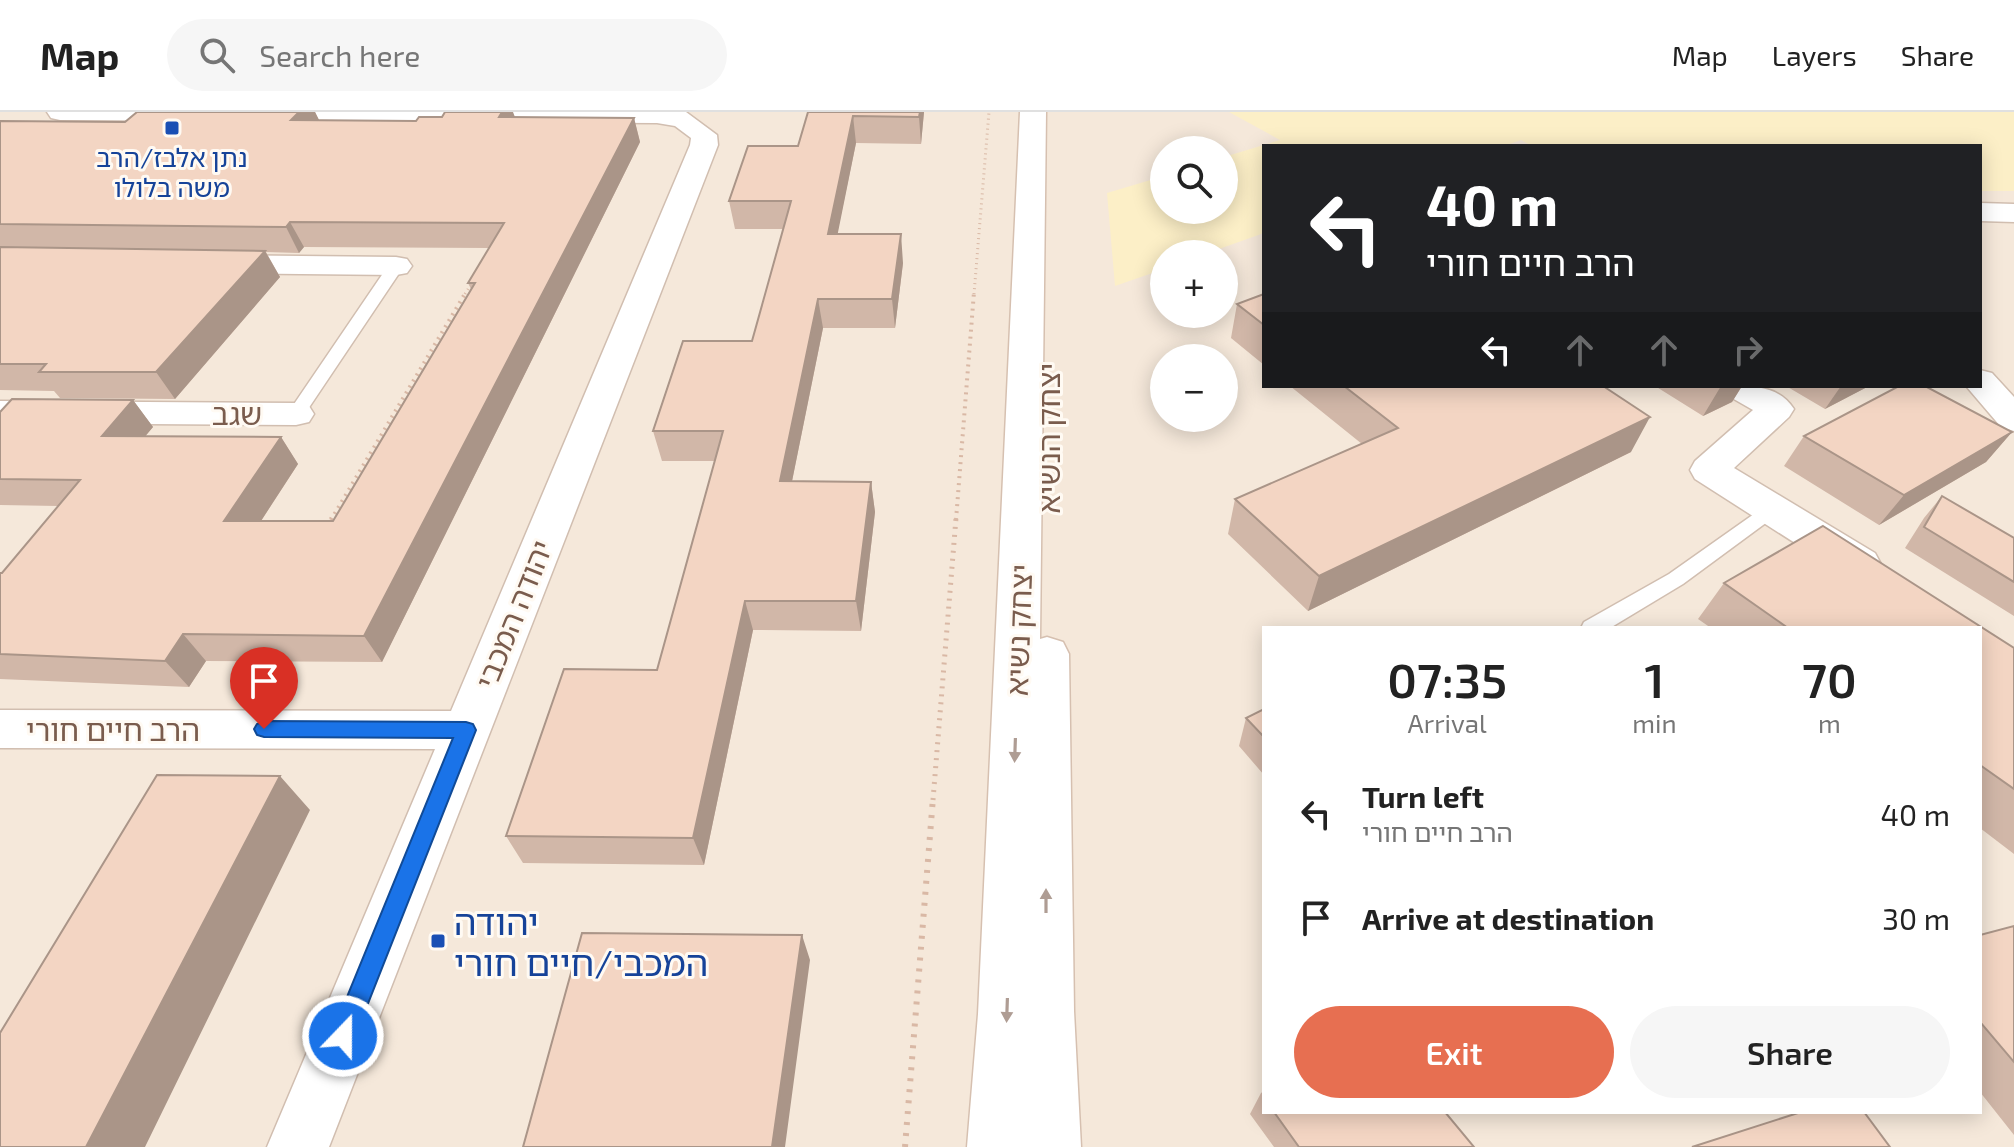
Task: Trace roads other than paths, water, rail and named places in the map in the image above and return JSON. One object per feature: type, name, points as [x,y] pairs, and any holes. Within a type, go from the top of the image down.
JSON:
[{"type":"street","points":[[60,112],[574,113]]},
{"type":"street","name":"יצחק נשיא","points":[[998,1147],[1007,1014],[1033,112]]},
{"type":"street","name":"יצחק הנשיא","points":[[1050,112],[1045,1011],[1050,1147]]},
{"type":"street","name":"יהודה המכבי","points":[[298,1147],[704,145],[704,135],[683,119],[657,115],[574,113]]},
{"type":"street","points":[[1982,212],[2014,213]]},
{"type":"street","points":[[190,263],[396,266]]},
{"type":"street","points":[[1982,383],[2014,419]]},
{"type":"street","points":[[1741,388],[1776,409],[1709,470],[1891,583]]},
{"type":"street","name":"שגב","points":[[0,412],[296,414]]},
{"type":"street","name":"הרב חיים חורי","points":[[0,729],[466,730]]},
{"type":"lane","name":"שגב","points":[[296,414],[396,266]]},
{"type":"lane","points":[[1595,626],[1676,579],[1771,509]]},
{"type":"place","name":"נתן אלבז/הרב משה בלולו","points":[[172,128]]},
{"type":"place","name":"יהודה המכבי/חיים חורי","points":[[438,941]]}]
